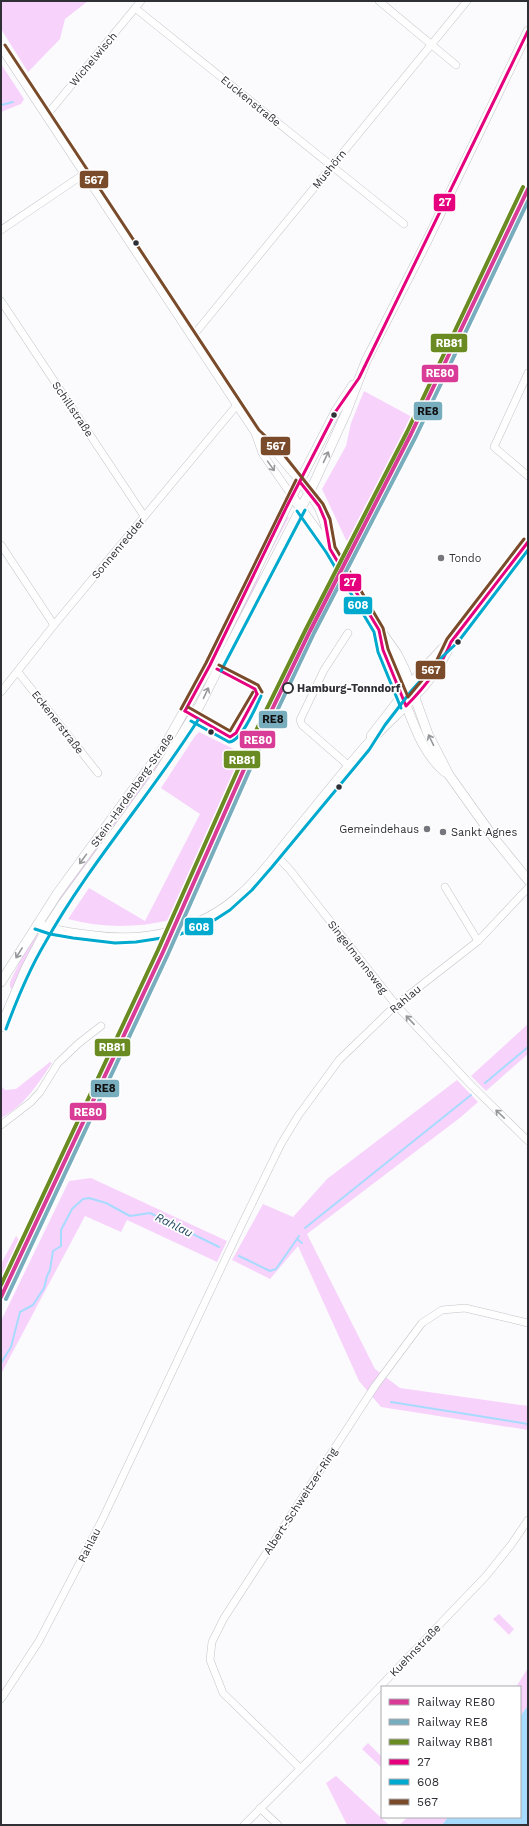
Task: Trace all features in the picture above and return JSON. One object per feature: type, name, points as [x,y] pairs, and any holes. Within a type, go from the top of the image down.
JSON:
[{"type":"main road","name":"Stein-Hardenberg-Straße","points":[[1,1027],[26,968],[47,928],[62,905],[158,774],[191,723],[309,493],[346,413],[359,378],[528,31]]},
{"type":"main road","name":"Stein-Hardenberg-Straße","points":[[1,982],[37,924],[164,747],[210,665],[292,496],[336,411],[359,378]]},
{"type":"main road","points":[[300,482],[319,506],[326,520],[330,549]]},
{"type":"main road","points":[[292,496],[330,549],[379,630],[397,654],[428,734],[449,775],[494,838],[528,880]]},
{"type":"main road","points":[[37,924],[47,928],[78,934],[118,939],[143,937],[173,931],[201,920],[230,904],[260,875],[365,747],[415,698],[439,666],[451,642],[528,542]]},
{"type":"main road","points":[[379,630],[383,650],[403,695],[414,726],[435,764],[449,775]]},
{"type":"main road","points":[[365,747],[376,728],[410,685],[442,649],[451,642]]},
{"type":"street","name":"Wichelwisch","points":[[46,116],[140,1]]},
{"type":"street","points":[[379,1],[456,65]]},
{"type":"street","name":"Mushörn","points":[[192,337],[466,1]]},
{"type":"street","name":"Euckenstraße","points":[[135,8],[404,224]]},
{"type":"street","points":[[1,48],[237,405],[255,433],[262,453],[292,496]]},
{"type":"street","points":[[1,230],[84,174]]},
{"type":"street","name":"Schillstraße","points":[[1,301],[144,516]]},
{"type":"street","points":[[528,373],[494,447],[528,476]]},
{"type":"street","name":"Sonnenredder","points":[[1,692],[144,516],[237,405]]},
{"type":"street","points":[[255,433],[276,452],[300,482]]},
{"type":"street","points":[[1,545],[54,626]]},
{"type":"street","points":[[348,633],[324,670],[300,720],[302,725],[349,766]]},
{"type":"street","name":"Eckenerstraße","points":[[18,672],[98,773]]},
{"type":"street","name":"Singelmannsweg","points":[[276,855],[290,870],[396,1005],[471,1085],[528,1141]]},
{"type":"street","points":[[445,887],[478,941]]},
{"type":"street","name":"Rahlau","points":[[1,1699],[39,1641],[106,1512],[281,1144],[298,1116],[339,1060],[396,1005],[478,941],[528,888]]},
{"type":"street","points":[[1,1124],[37,1096],[58,1063],[79,1043],[101,1026]]},
{"type":"street","name":"Albert-Schweitzer-Ring","points":[[300,1768],[223,1693],[210,1660],[212,1642],[224,1618],[375,1386],[422,1323],[442,1310],[465,1308],[528,1323]]},
{"type":"street","name":"Kuehnstraße","points":[[244,1825],[486,1576],[504,1555],[528,1520]]},
{"type":"street","points":[[260,1808],[278,1825]]},
{"type":"shaded area","points":[[1,1],[88,1],[65,19],[60,39],[28,72],[1,29]]},
{"type":"shaded area","points":[[1,64],[24,99],[21,104],[1,112]]},
{"type":"shaded area","points":[[364,391],[412,417],[347,542],[322,489],[346,446],[351,423]]},
{"type":"shaded area","points":[[286,516],[289,517],[262,568],[257,584],[227,641],[224,641]]},
{"type":"shaded area","points":[[187,715],[189,718],[146,784],[61,901],[58,900],[148,777]]},
{"type":"shaded area","points":[[199,732],[246,755],[170,920],[132,926],[119,926],[93,924],[68,919],[89,888],[145,921],[200,814],[161,788]]},
{"type":"shaded area","points":[[37,933],[38,934],[12,989],[10,987],[10,982],[28,945]]},
{"type":"shaded area","points":[[528,1024],[528,1054],[486,1091],[471,1076]]},
{"type":"shaded area","points":[[50,1062],[52,1063],[24,1101],[1,1118],[1,1086],[5,1090],[16,1089]]},
{"type":"shaded area","points":[[457,1080],[478,1102],[461,1117],[307,1234],[375,1369],[400,1388],[528,1406],[528,1430],[381,1407],[359,1381],[298,1246],[270,1279],[232,1260],[263,1204],[293,1217],[327,1179]]},
{"type":"shaded area","points":[[91,1178],[227,1241],[217,1262],[127,1220],[121,1232],[85,1216],[1,1374],[1,1321],[69,1181]]},
{"type":"shaded area","points":[[16,1236],[20,1241],[1,1282],[1,1264]]},
{"type":"shaded area","points":[[499,1614],[514,1629],[509,1635],[493,1619]]},
{"type":"shaded area","points":[[528,1668],[528,1705],[521,1716],[521,1686],[517,1686]]},
{"type":"shaded area","points":[[368,1743],[381,1756],[381,1767],[362,1749]]},
{"type":"shaded area","points":[[336,1776],[389,1825],[347,1825],[326,1783]]},
{"type":"shaded area","points":[[407,1818],[447,1818],[442,1825],[399,1825]]},
{"type":"water","points":[[528,1705],[528,1825],[442,1825],[447,1818],[521,1818],[521,1716]]},
{"type":"waterway","points":[[1,105],[13,102]]},
{"type":"waterway","name":"Rahlau","points":[[485,1083],[528,1047]]},
{"type":"waterway","name":"Rahlau","points":[[305,1228],[471,1095]]},
{"type":"waterway","name":"Rahlau","points":[[1,1363],[11,1347],[20,1312],[33,1305],[44,1288],[50,1270],[53,1251],[61,1246],[61,1230],[72,1209],[83,1199],[89,1198],[106,1203],[130,1216],[150,1213],[219,1247]]},
{"type":"waterway","name":"Rahlau","points":[[239,1256],[270,1271],[276,1269],[299,1236]]},
{"type":"waterway","name":"Rahlau","points":[[297,1239],[302,1243]]},
{"type":"waterway","points":[[391,1402],[528,1424]]},
{"type":"rail line","name":"RB81","points":[[1,1285],[158,950],[248,747],[306,629],[407,432],[523,187]]},
{"type":"rail line","name":"RE80","points":[[1,1297],[163,952],[253,749],[310,631],[411,434],[528,189]]},
{"type":"rail line","name":"RE8","points":[[6,1299],[168,954],[258,751],[314,633],[416,436],[528,201]]},
{"type":"transit line","name":"27","points":[[185,711],[210,665],[286,508],[336,411],[359,378],[528,31]]},
{"type":"transit line","name":"567","points":[[5,45],[259,430],[280,450],[323,504],[330,519],[335,547],[383,628],[388,649],[408,697],[434,666],[447,639],[524,539]]},
{"type":"transit line","name":"567","points":[[181,709],[206,663],[296,480]]},
{"type":"transit line","name":"27","points":[[300,482],[319,506],[325,520],[330,549],[379,630],[383,650],[406,706],[420,692],[432,676],[451,642],[528,542]]},
{"type":"transit line","name":"608","points":[[221,671],[305,510]]},
{"type":"transit line","name":"608","points":[[297,511],[326,552],[374,632],[378,652],[401,708]]},
{"type":"transit line","name":"608","points":[[35,929],[50,934],[73,938],[115,943],[136,942],[175,936],[213,921],[230,910],[252,890],[272,867],[369,750],[385,725],[412,690],[458,642],[528,550]]},
{"type":"transit line","name":"567","points":[[219,665],[258,685],[262,692]]},
{"type":"transit line","name":"27","points":[[217,669],[255,689],[257,694]]},
{"type":"transit line","name":"567","points":[[188,707],[230,731],[253,692]]},
{"type":"transit line","name":"27","points":[[185,711],[230,737],[236,733],[257,694]]},
{"type":"transit line","name":"608","points":[[191,721],[229,742],[234,740],[248,723],[261,696]]},
{"type":"transit line","name":"608","points":[[6,1029],[19,996],[39,953],[62,914],[198,720]]},
{"type":"place","name":"Tondo","points":[[441,558]]},
{"type":"place","name":"Hamburg-Tonndorf","points":[[288,688]]},
{"type":"place","name":"Gemeindehaus","points":[[427,829]]},
{"type":"place","name":"Sankt Agnes","points":[[443,832]]}]
